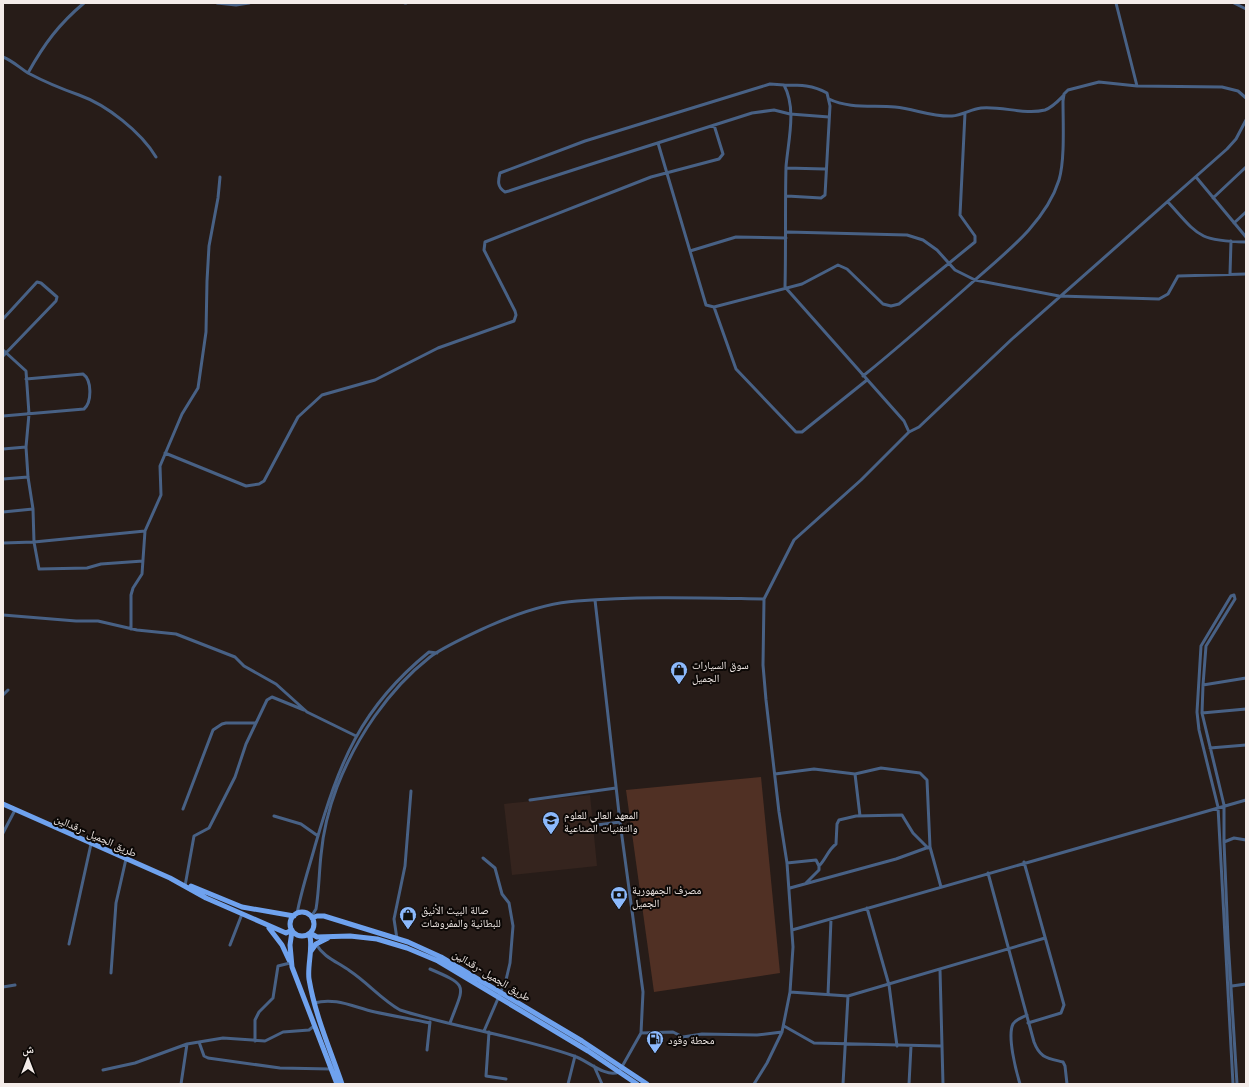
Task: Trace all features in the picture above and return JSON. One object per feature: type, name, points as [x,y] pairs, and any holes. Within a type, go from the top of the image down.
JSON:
[{"type":"main road","name":"طريق الجميل -رقدالين","points":[[3,804],[184,885]]},
{"type":"main road","points":[[184,885],[267,926],[284,932],[292,930]]},
{"type":"main road","points":[[184,885],[242,907],[296,915],[304,913],[311,917],[314,926],[309,934],[300,936],[292,930]]},
{"type":"main road","points":[[291,965],[291,921],[296,915]]},
{"type":"main road","name":"طريق الجميل -رقدالين","points":[[311,917],[322,916],[396,939],[441,957],[499,994]]},
{"type":"main road","points":[[267,926],[282,945],[315,1018],[342,1084]]},
{"type":"main road","name":"طريق الجميل -رقدالين","points":[[309,934],[317,937],[377,939],[407,948],[438,961],[582,1041],[637,1084]]},
{"type":"main road","points":[[309,934],[311,941],[308,976],[314,1003],[315,1026],[337,1084]]},
{"type":"main road","points":[[309,956],[316,944],[324,939],[332,937]]},
{"type":"main road","name":"طريق الجميل -رقدالين","points":[[620,1070],[647,1084]]},
{"type":"street","points":[[28,73],[38,54],[55,30],[84,3]]},
{"type":"street","points":[[217,3],[236,5],[249,3]]},
{"type":"street","points":[[1116,3],[1136,86]]},
{"type":"street","points":[[1234,3],[1246,9]]},
{"type":"street","points":[[3,57],[28,73],[65,91],[89,100],[116,116],[139,134],[156,157]]},
{"type":"street","points":[[829,99],[842,104],[895,107],[934,116],[952,116],[981,108],[1034,111],[1044,110],[1056,104],[1068,90],[1099,82],[1136,86],[1222,86],[1238,91],[1246,98]]},
{"type":"street","points":[[786,196],[821,198],[825,195],[825,168],[829,117],[829,99],[827,93],[819,88],[806,85],[770,84],[585,141],[500,173],[498,182],[501,190],[505,192],[752,113],[774,110],[790,114],[829,117]]},
{"type":"street","points":[[784,85],[789,94],[790,114],[786,168],[787,232],[785,287],[904,421],[909,432]]},
{"type":"street","points":[[863,376],[907,340],[1026,234],[1038,218],[1059,180],[1064,94]]},
{"type":"street","points":[[658,143],[668,171],[706,305],[714,307],[785,287],[802,284],[838,265],[848,269],[883,304],[891,306],[899,304],[973,245],[975,238],[960,215],[965,113]]},
{"type":"street","points":[[754,1084],[767,1063],[782,1032],[790,992],[792,930],[790,888],[763,665],[764,599],[794,540],[861,480],[909,432],[919,427],[1059,296],[1228,149],[1246,120]]},
{"type":"street","points":[[165,453],[246,486],[259,484],[264,481],[298,417],[322,395],[374,380],[438,348],[514,321],[516,315],[484,250],[485,242],[668,171],[719,159],[723,150],[714,125]]},
{"type":"street","points":[[1213,198],[1246,167]]},
{"type":"street","points":[[786,168],[825,168]]},
{"type":"street","points":[[131,629],[130,595],[142,574],[145,531],[160,500],[159,470],[182,414],[198,388],[206,332],[209,246],[218,198],[220,177]]},
{"type":"street","points":[[1196,177],[1246,237]]},
{"type":"street","points":[[1168,202],[1194,231],[1204,238],[1217,241],[1246,242]]},
{"type":"street","points":[[1234,223],[1246,212]]},
{"type":"street","points":[[787,232],[907,235],[923,240],[937,250],[948,264],[963,276],[975,280],[1059,296],[1159,299],[1168,294],[1178,276],[1246,274]]},
{"type":"street","points":[[690,251],[736,237],[786,238]]},
{"type":"street","points":[[1230,274],[1231,242]]},
{"type":"street","points":[[3,319],[37,282],[41,283],[57,297],[56,301],[3,356]]},
{"type":"street","points":[[714,307],[733,364],[739,374],[796,432],[802,432],[867,380]]},
{"type":"street","points":[[3,350],[26,371],[29,414],[26,447],[28,477],[33,509],[34,542],[38,569],[82,568],[101,564],[143,561]]},
{"type":"street","points":[[3,416],[84,409],[89,401],[89,382],[87,377],[83,374],[26,379]]},
{"type":"street","points":[[3,449],[26,447]]},
{"type":"street","points":[[3,479],[28,477]]},
{"type":"street","points":[[3,512],[33,509]]},
{"type":"street","points":[[3,543],[34,542],[145,531]]},
{"type":"street","points":[[1232,1084],[1218,807],[1198,721],[1199,655],[1204,638],[1231,596],[1234,595],[1235,599],[1206,646],[1202,713],[1224,805],[1224,842],[1237,1084]]},
{"type":"street","points":[[311,917],[316,909],[323,842],[337,788],[351,754],[377,714],[403,682],[431,656],[479,631],[524,612],[561,603],[595,600],[657,598],[764,599]]},
{"type":"street","points":[[316,944],[324,955],[350,970],[392,1006],[400,1010],[489,1032],[575,1056],[608,1073],[620,1070],[641,1033],[643,992],[641,968],[620,822],[595,600]]},
{"type":"street","points":[[3,614],[76,621],[98,621],[131,629],[173,633],[231,655],[244,666],[276,684],[307,712]]},
{"type":"street","points":[[296,915],[332,787],[356,736],[372,711],[399,678],[429,652],[439,653]]},
{"type":"street","points":[[1203,685],[1246,678]]},
{"type":"street","points":[[3,695],[8,690]]},
{"type":"street","points":[[184,885],[194,836],[209,828],[235,777],[255,723],[270,697],[275,697],[356,736]]},
{"type":"street","points":[[1202,713],[1246,709]]},
{"type":"street","points":[[183,809],[214,730],[226,723],[255,723]]},
{"type":"street","points":[[1210,748],[1246,745]]},
{"type":"street","points":[[775,774],[814,769],[855,774],[881,768],[920,773],[926,780],[929,847],[941,887]]},
{"type":"street","points":[[855,774],[860,816]]},
{"type":"street","points":[[332,787],[337,788]]},
{"type":"street","points":[[530,800],[616,788]]},
{"type":"street","points":[[396,939],[394,919],[405,866],[411,791]]},
{"type":"street","points":[[792,930],[1024,862],[1246,800]]},
{"type":"street","points":[[3,833],[15,810]]},
{"type":"street","points":[[806,883],[819,870],[819,866],[826,859],[829,851],[837,841],[837,824],[839,820],[860,816],[902,815],[913,833],[929,847]]},
{"type":"street","points":[[274,816],[301,824],[318,836]]},
{"type":"street","points":[[597,825],[620,822]]},
{"type":"street","points":[[1224,842],[1234,838],[1246,840]]},
{"type":"street","points":[[69,944],[91,844]]},
{"type":"street","points":[[790,888],[896,859],[929,847]]},
{"type":"street","points":[[483,858],[495,868],[502,894],[507,898],[511,910],[513,926],[510,963],[506,980],[484,1031]]},
{"type":"street","points":[[111,973],[116,903],[126,859]]},
{"type":"street","points":[[787,863],[816,860],[819,866]]},
{"type":"street","points":[[1024,862],[1064,1005],[1061,1013],[1028,1023]]},
{"type":"street","points":[[988,873],[1037,1052],[1042,1056],[1063,1062],[1065,1066],[1067,1084]]},
{"type":"street","points":[[867,908],[889,985],[897,1046]]},
{"type":"street","points":[[230,945],[242,914]]},
{"type":"street","points":[[828,995],[831,919]]},
{"type":"street","points":[[790,992],[848,996],[1045,938]]},
{"type":"street","points":[[255,1041],[255,1020],[259,1012],[273,998],[278,966],[291,965]]},
{"type":"street","points":[[430,969],[458,982],[461,987],[450,1023]]},
{"type":"street","points":[[940,970],[943,1084]]},
{"type":"street","points":[[1232,986],[1246,984]]},
{"type":"street","points":[[3,987],[14,985]]},
{"type":"street","points":[[842,1084],[848,996]]},
{"type":"street","points":[[314,1003],[338,1001],[375,1012],[430,1023]]},
{"type":"street","points":[[1020,1084],[1012,1049],[1012,1027],[1016,1020],[1027,1016]]},
{"type":"street","points":[[427,1050],[431,1018]]},
{"type":"street","points":[[103,1070],[135,1062],[187,1044],[223,1038],[265,1042],[283,1032],[309,1030],[315,1026]]},
{"type":"street","points":[[784,1026],[814,1043],[845,1045],[941,1046]]},
{"type":"street","points":[[489,1032],[486,1076],[506,1079]]},
{"type":"street","points":[[641,1033],[673,1032],[683,1038],[702,1034],[752,1035],[782,1032]]},
{"type":"street","points":[[199,1042],[204,1056],[208,1058],[280,1068],[332,1069]]},
{"type":"street","points":[[181,1084],[187,1044]]},
{"type":"street","points":[[909,1084],[911,1046]]},
{"type":"street","points":[[568,1084],[575,1056]]},
{"type":"street","points":[[594,1066],[602,1084]]},
{"type":"shaded area","points":[[761,777],[780,973],[654,992],[626,790]]},
{"type":"shaded area","name":"المعهد العالي للعلوم والتقنيات الصناعية","points":[[590,795],[597,866],[512,875],[504,804]]},
{"type":"place","name":"سوق السيارات الجميل","points":[[679,685]]},
{"type":"place","name":"المعهد العالي للعلوم والتقنيات الصناعية","points":[[551,835]]},
{"type":"place","name":"مصرف الجمهورية الجميل","points":[[619,910]]},
{"type":"place","name":"صالة البيت الأنيق للبطانية والمفروشات","points":[[408,930]]},
{"type":"place","name":"محطة وقود","points":[[655,1054]]}]
